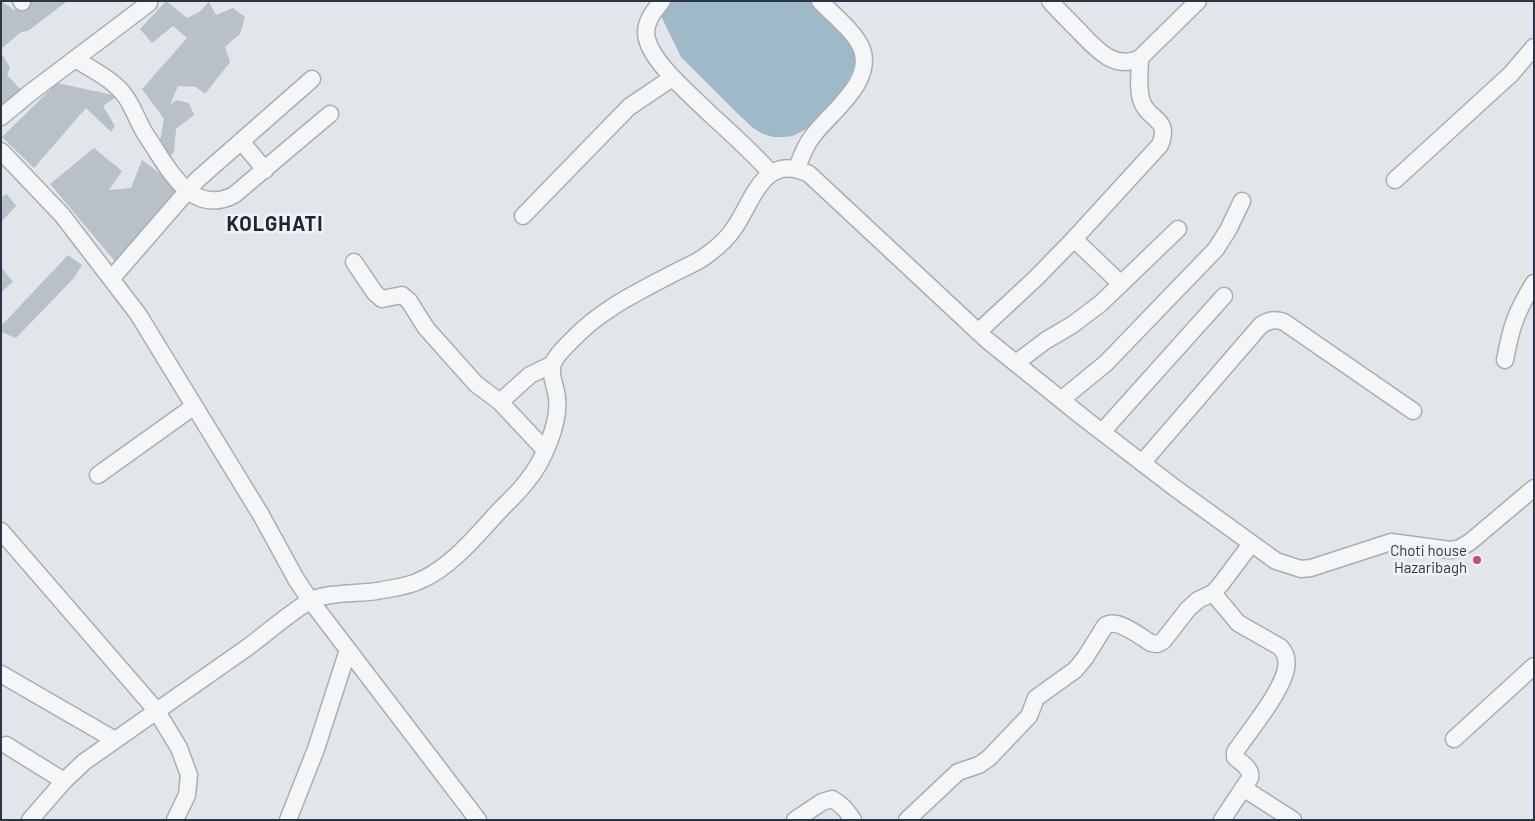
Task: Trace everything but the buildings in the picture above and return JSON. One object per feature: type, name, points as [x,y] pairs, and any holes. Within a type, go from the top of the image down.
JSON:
[{"type":"street","points":[[662,1],[650,16],[646,27],[647,39],[653,53],[672,78],[771,173]]},
{"type":"street","points":[[797,168],[804,148],[813,135],[851,93],[864,67],[864,57],[860,45],[820,1]]},
{"type":"street","points":[[1050,1],[1100,52],[1122,62],[1133,62],[1140,58],[1198,1]]},
{"type":"street","points":[[1,117],[149,3]]},
{"type":"street","points":[[1395,180],[1511,74],[1534,47]]},
{"type":"street","points":[[978,332],[1036,278],[1074,239],[1160,145],[1164,137],[1163,127],[1144,107],[1141,100],[1140,58]]},
{"type":"street","points":[[75,59],[106,78],[124,93],[141,127],[166,167],[186,190],[207,201],[224,201],[234,195],[330,114]]},
{"type":"street","points":[[523,216],[629,107],[672,78]]},
{"type":"street","points":[[112,278],[186,190],[212,165],[312,79]]},
{"type":"street","points":[[241,141],[265,170]]},
{"type":"street","points":[[1,151],[62,215],[138,314],[261,515],[296,579],[310,600],[478,820]]},
{"type":"street","points":[[30,820],[64,781],[84,762],[250,646],[310,600],[318,597],[367,593],[408,585],[436,571],[466,546],[527,482],[540,463],[553,430],[557,409],[557,397],[552,373],[553,364],[561,351],[599,314],[638,291],[706,256],[724,241],[735,227],[761,182],[771,173],[787,168],[797,168],[809,174],[824,186],[978,332],[1016,364],[1142,463],[1276,561],[1301,569],[1311,568],[1391,542],[1450,550],[1460,548],[1470,542],[1534,488]]},
{"type":"street","points":[[1061,400],[1106,363],[1216,249],[1228,230],[1242,201]]},
{"type":"street","points":[[1016,364],[1045,340],[1089,313],[1178,229]]},
{"type":"street","points":[[1074,239],[1121,284]]},
{"type":"street","points":[[354,262],[374,293],[382,299],[402,296],[409,301],[426,328],[476,384],[500,402],[545,450]]},
{"type":"street","points":[[1505,360],[1511,327],[1520,305],[1534,283]]},
{"type":"street","points":[[1102,432],[1224,296]]},
{"type":"street","points":[[1142,463],[1261,325],[1268,320],[1284,322],[1413,411]]},
{"type":"street","points":[[500,402],[530,375],[553,364]]},
{"type":"street","points":[[98,475],[193,406]]},
{"type":"street","points":[[4,540],[156,710],[179,748],[189,775],[186,795],[175,820]]},
{"type":"street","points":[[907,820],[958,772],[979,765],[989,758],[1029,716],[1036,698],[1075,670],[1085,658],[1105,626],[1109,623],[1116,623],[1151,643],[1157,644],[1163,641],[1198,600],[1213,592],[1251,544]]},
{"type":"street","points":[[1213,592],[1230,616],[1238,623],[1280,648],[1285,653],[1286,662],[1285,672],[1279,686],[1235,752],[1234,757],[1251,773],[1250,778],[1222,820]]},
{"type":"street","points":[[288,820],[316,749],[348,650]]},
{"type":"street","points":[[1454,739],[1532,670]]},
{"type":"street","points":[[1,674],[115,740]]},
{"type":"street","points":[[6,745],[64,781]]},
{"type":"street","points":[[1243,788],[1293,820]]},
{"type":"street","points":[[795,820],[822,802],[832,799],[839,802],[853,820]]},
{"type":"water","points":[[669,1],[813,1],[852,45],[856,56],[855,67],[832,106],[816,124],[793,136],[773,137],[763,134],[753,128],[681,57],[661,16],[664,6]]},
{"type":"place","name":"Choti house Hazaribagh","points":[[1477,560]]},
{"type":"district","name":"KOLGHATI","points":[[275,224]]}]
